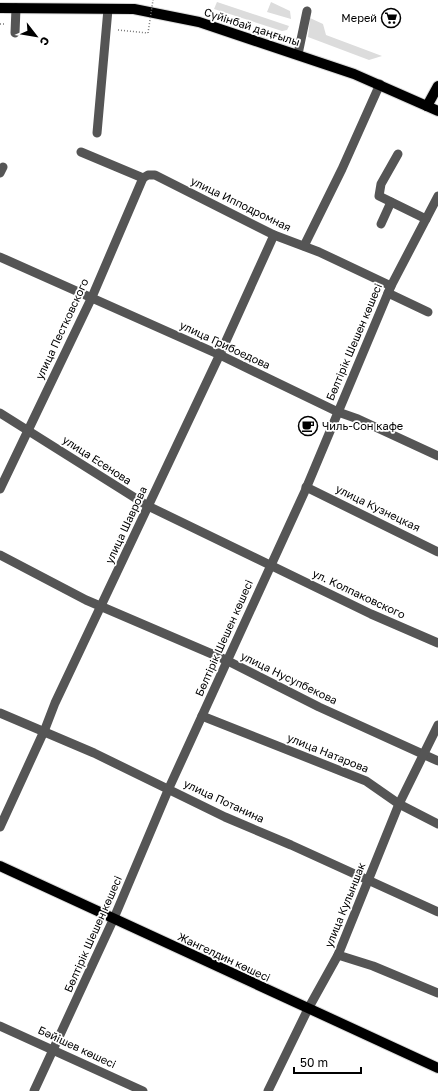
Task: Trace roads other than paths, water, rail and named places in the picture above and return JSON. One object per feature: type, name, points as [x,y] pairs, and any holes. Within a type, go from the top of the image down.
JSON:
[{"type":"main road","name":"Сүйінбай даңғылы","points":[[0,8],[134,9],[199,22],[298,54],[380,84],[438,111]]},
{"type":"main road","points":[[427,106],[438,86]]},
{"type":"main road","name":"Жангелдин көшесі","points":[[0,866],[438,1068]]},
{"type":"street","points":[[15,33],[16,8]]},
{"type":"street","points":[[97,133],[108,9]]},
{"type":"street","points":[[298,54],[307,11]]},
{"type":"street","points":[[304,246],[342,169],[380,84]]},
{"type":"street","name":"улица Ипподромная","points":[[81,152],[144,178],[148,175],[155,175],[274,235],[304,246],[428,312]]},
{"type":"street","points":[[398,154],[381,184],[379,196],[426,219]]},
{"type":"street","name":"улица Пестковского","points":[[0,489],[92,297],[144,178]]},
{"type":"street","name":"Бөлтірік Шешен көшесі","points":[[34,1091],[114,918],[169,788],[226,660],[306,487],[389,290],[438,196]]},
{"type":"street","points":[[381,224],[391,202]]},
{"type":"street","name":"улица Шаврова","points":[[0,827],[55,703],[220,355],[274,235]]},
{"type":"street","name":"улица Грибоедова","points":[[0,257],[220,355],[338,412],[358,419],[438,456]]},
{"type":"street","name":"улица Есенова","points":[[0,413],[28,429],[148,506],[270,565]]},
{"type":"street","name":"улица Кузнецкая","points":[[306,487],[438,552]]},
{"type":"street","name":"улица Нусупбекова","points":[[0,555],[101,607],[226,660],[320,707],[438,761]]},
{"type":"street","name":"ул. Kолпаковского","points":[[270,565],[371,614],[438,643]]},
{"type":"street","name":"улица Потанина","points":[[0,713],[94,752],[226,817],[438,912]]},
{"type":"street","name":"улица Натарова","points":[[202,716],[366,781],[399,804],[438,824]]},
{"type":"street","name":"улица Кулыншак","points":[[268,1091],[308,1009],[338,955],[399,804],[438,725]]},
{"type":"street","points":[[338,955],[373,966],[438,993]]},
{"type":"street","name":"Бәйішев көшесі","points":[[0,1026],[144,1091]]},
{"type":"place","name":"Мерей","points":[[391,18]]},
{"type":"place","name":"Чиль-Сон кафе","points":[[308,426]]}]
